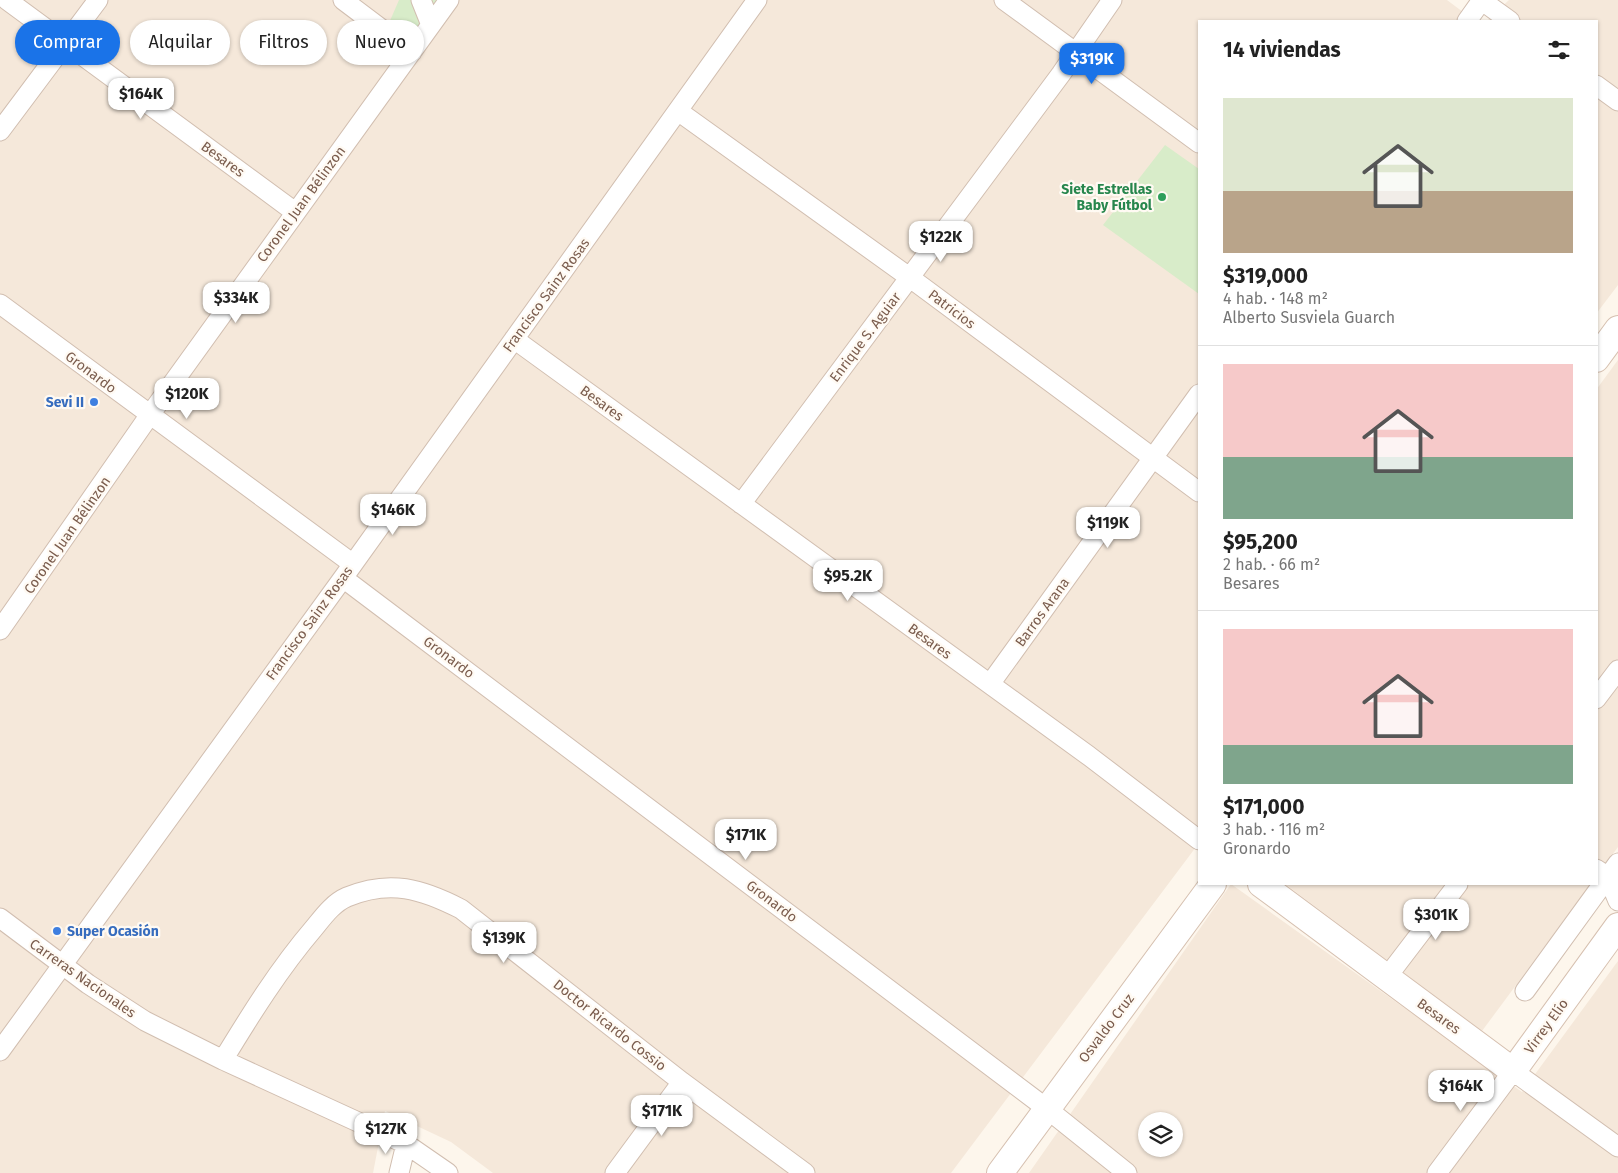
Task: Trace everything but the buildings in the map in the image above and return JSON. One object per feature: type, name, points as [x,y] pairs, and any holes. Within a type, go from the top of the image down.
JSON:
[{"type":"street","name":"Besares","points":[[7,0],[34,20]]},
{"type":"street","points":[[83,20],[98,0]]},
{"type":"street","points":[[343,0],[370,20]]},
{"type":"street","points":[[421,0],[431,25]]},
{"type":"street","name":"Coronel Juan Bélinzon","points":[[424,35],[449,0]]},
{"type":"street","name":"Francisco Sainz Rosas","points":[[0,1051],[348,571],[757,0]]},
{"type":"street","points":[[1004,0],[1198,142]]},
{"type":"street","name":"Enrique S. Aguiar","points":[[741,504],[1076,52],[1112,0]]},
{"type":"street","points":[[1468,20],[1482,0],[1509,20]]},
{"type":"street","points":[[0,131],[49,65]]},
{"type":"street","name":"Besares","points":[[95,65],[295,212]]},
{"type":"street","name":"Coronel Juan Bélinzon","points":[[0,630],[6,610],[149,416],[402,65]]},
{"type":"street","points":[[1598,86],[1618,101]]},
{"type":"street","name":"Patricios","points":[[678,111],[909,277],[1198,491]]},
{"type":"street","name":"Gronardo","points":[[0,304],[149,416],[187,440],[348,571],[1046,1108],[1127,1173]]},
{"type":"street","points":[[1598,355],[1618,329]]},
{"type":"street","name":"Besares","points":[[514,339],[990,684],[1198,839]]},
{"type":"street","name":"Barros Arana","points":[[990,684],[1198,395]]},
{"type":"street","points":[[1598,697],[1618,670]]},
{"type":"street","points":[[1607,869],[1618,901]]},
{"type":"street","points":[[1598,882],[1607,869]]},
{"type":"street","name":"Osvaldo Cruz","points":[[1000,1173],[1046,1108],[1212,885]]},
{"type":"street","name":"Besares","points":[[1262,885],[1618,1147]]},
{"type":"street","points":[[1387,977],[1457,885]]},
{"type":"street","points":[[1525,991],[1596,885]]},
{"type":"street","name":"Doctor Ricardo Cossio","points":[[223,1060],[294,951],[330,909],[346,897],[374,889],[402,887],[431,894],[461,908],[682,1082],[804,1173]]},
{"type":"street","name":"Carreras Nacionales","points":[[0,918],[88,984],[145,1021],[223,1060],[406,1144],[448,1173]]},
{"type":"street","name":"Virrey Elío","points":[[1437,1173],[1618,926]]},
{"type":"street","points":[[624,1170],[682,1082]]},
{"type":"street","points":[[399,1173],[406,1144]]},
{"type":"shaded area","points":[[0,0],[1447,0],[1474,20],[1198,20],[1198,844],[951,1173],[493,1173],[451,1142],[385,1111],[373,1173],[0,1173]]},
{"type":"shaded area","points":[[1509,0],[1618,0],[1618,285],[1598,311],[1598,20],[1488,20]]},
{"type":"shaded area","points":[[1618,360],[1618,847],[1598,874],[1598,387]]},
{"type":"shaded area","points":[[1230,885],[1522,1092],[1618,961],[1618,1173],[1029,1173]]},
{"type":"shaded area","points":[[1286,885],[1590,885],[1482,1031]]},
{"type":"green space","points":[[399,0],[440,0],[424,22],[424,20],[390,20]]},
{"type":"green space","name":"Siete Estrellas Baby Fútbol","points":[[1165,145],[1198,168],[1198,293],[1103,225]]},
{"type":"place","name":"Siete Estrellas Baby Fútbol","points":[[1162,197]]},
{"type":"place","name":"Sevi II","points":[[94,402]]},
{"type":"place","name":"Super Ocasión","points":[[57,931]]}]
